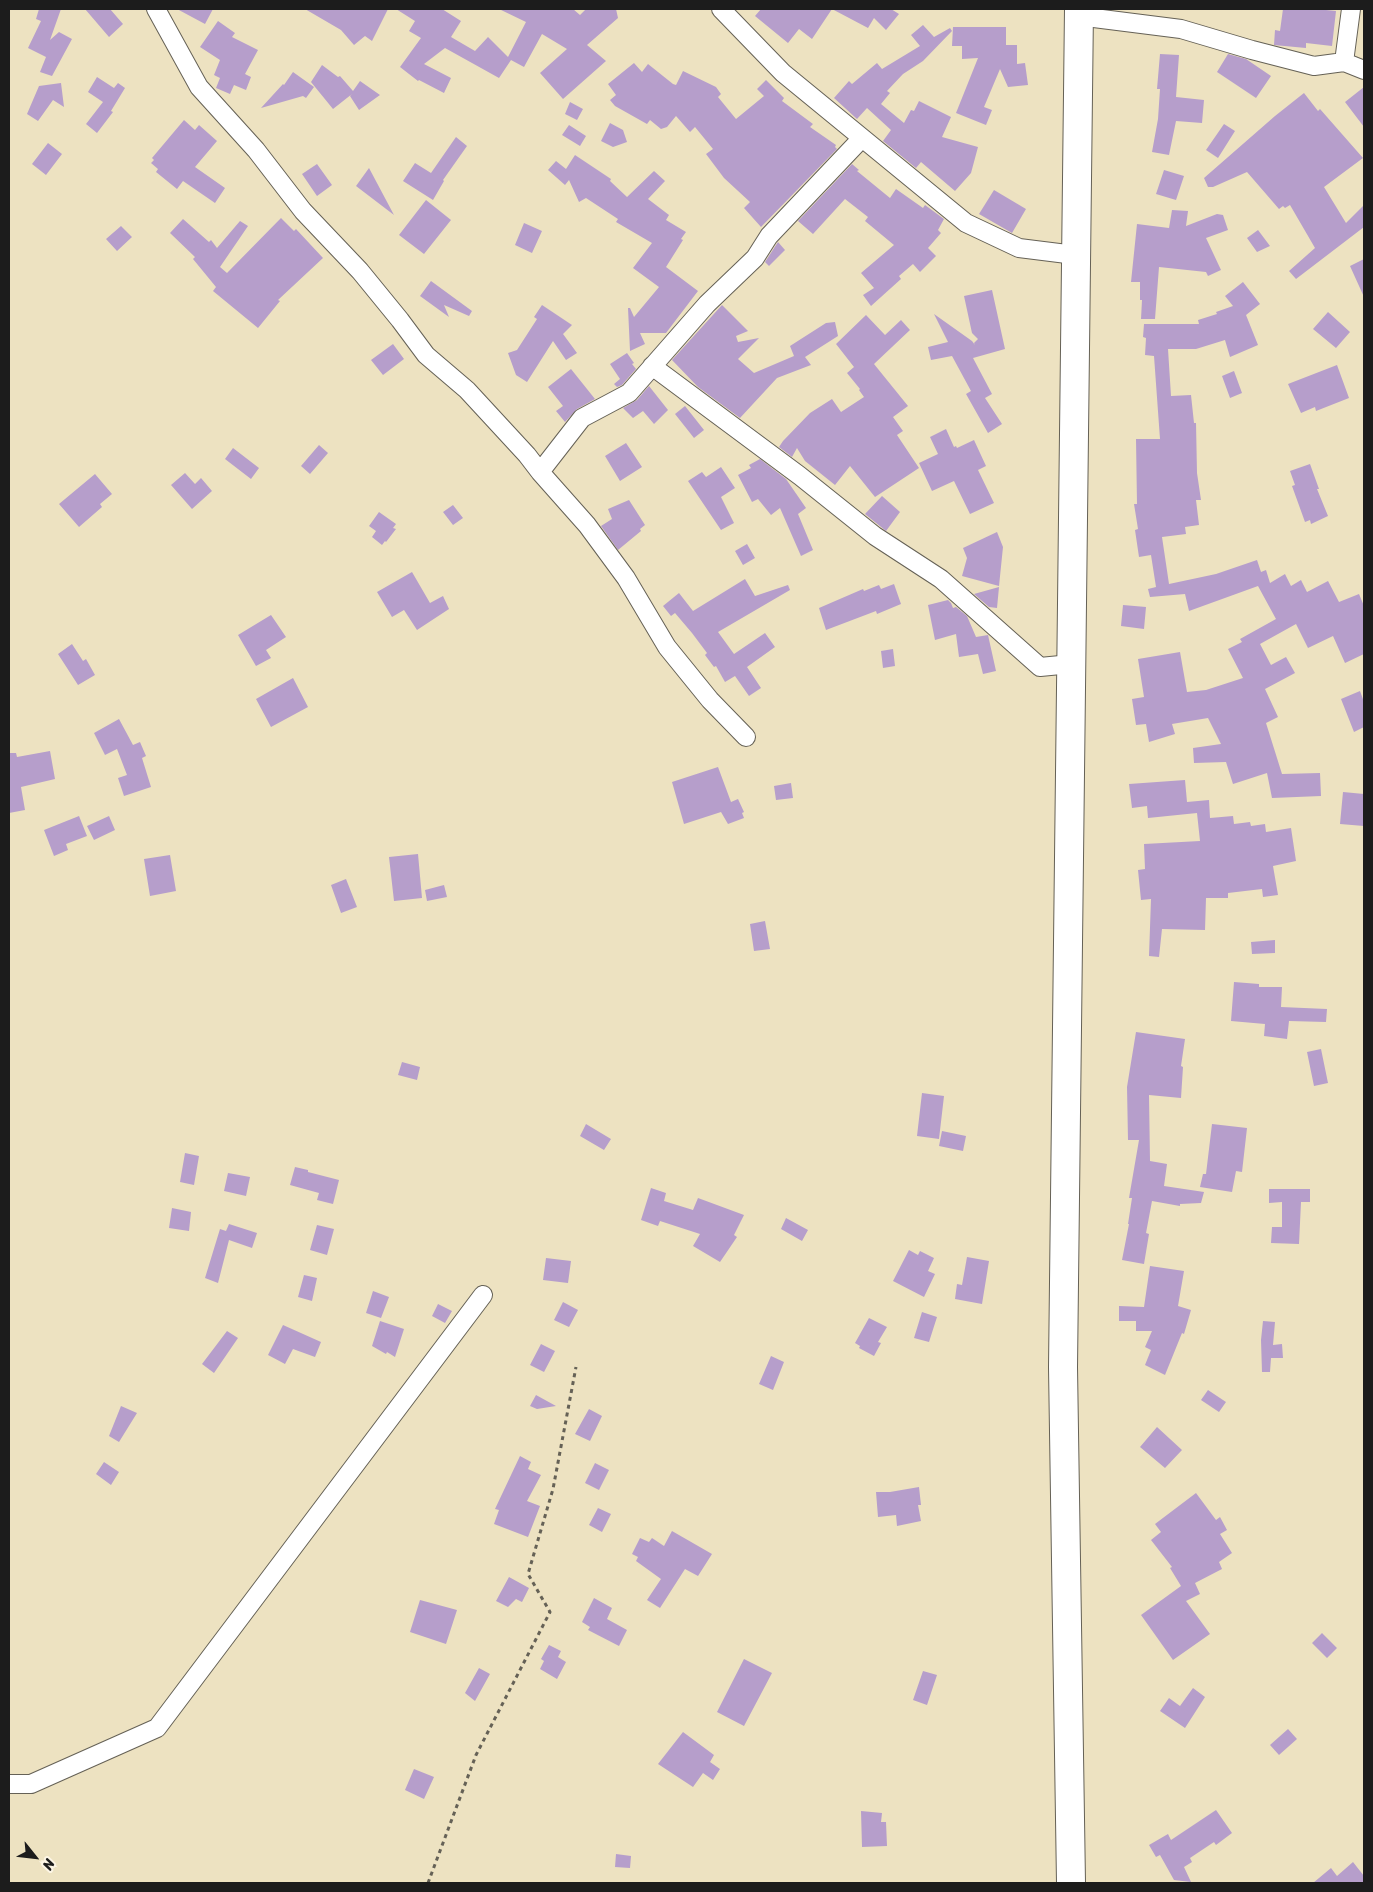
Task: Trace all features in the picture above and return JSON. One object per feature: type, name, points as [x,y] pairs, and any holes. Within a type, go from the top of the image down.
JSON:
[{"type":"highway","points":[[1071,1883],[1063,1368],[1078,12]]},
{"type":"street","points":[[156,9],[199,86],[256,150],[302,211],[360,271],[426,354],[467,390],[587,524],[626,578],[667,647],[710,700],[746,736]]},
{"type":"street","points":[[721,9],[783,73],[966,223],[1019,248],[1075,255]]},
{"type":"street","points":[[1344,62],[1351,9]]},
{"type":"street","points":[[1078,12],[1181,29],[1314,66],[1344,62],[1364,70]]},
{"type":"street","points":[[540,472],[582,418],[629,393],[707,304],[755,258],[769,236],[862,138]]},
{"type":"street","points":[[652,366],[800,476],[876,536],[941,579],[1040,667],[1071,664]]},
{"type":"street","points":[[9,1784],[31,1784],[157,1728],[483,1295]]},
{"type":"path","points":[[428,1883],[476,1755],[550,1612],[528,1574],[553,1489],[576,1367]]},
{"type":"building","points":[[39,9],[61,9],[50,40],[59,32],[72,39],[52,76],[40,72],[46,57],[28,48],[41,21],[36,19]]},
{"type":"building","points":[[85,9],[110,9],[123,24],[109,37]]},
{"type":"building","points":[[177,9],[213,9],[205,24]]},
{"type":"building","points":[[305,9],[388,9],[372,41],[365,36],[354,45],[341,30]]},
{"type":"building","points":[[396,9],[442,9],[461,21],[451,37],[475,51],[488,37],[508,57],[526,22],[499,9],[573,9],[580,15],[586,9],[616,9],[618,18],[587,45],[606,61],[563,99],[540,73],[567,49],[542,34],[524,67],[511,60],[499,78],[445,48],[424,64],[451,78],[444,93],[418,81],[400,67],[421,38],[409,31],[415,21]]},
{"type":"building","points":[[761,9],[832,9],[812,39],[799,29],[788,43],[755,16]]},
{"type":"building","points":[[832,9],[891,9],[899,14],[886,30],[874,18],[868,28]]},
{"type":"building","points":[[1283,9],[1336,11],[1332,46],[1306,43],[1306,48],[1274,45],[1275,30],[1280,31]]},
{"type":"building","points":[[218,21],[235,33],[232,37],[258,50],[245,74],[251,77],[246,90],[234,85],[230,94],[216,88],[220,78],[214,75],[220,60],[200,47]]},
{"type":"building","points":[[923,25],[934,37],[950,28],[952,31],[923,61],[903,74],[887,91],[890,93],[881,104],[904,123],[911,110],[914,111],[919,101],[951,117],[942,137],[978,147],[971,173],[955,191],[921,162],[916,168],[883,141],[891,130],[867,108],[857,119],[834,98],[849,81],[852,84],[877,63],[882,69],[920,46],[911,35]]},
{"type":"building","points":[[953,27],[1006,27],[1006,45],[1017,45],[1017,64],[1025,63],[1028,85],[1008,87],[1000,69],[984,107],[992,110],[986,125],[956,113],[978,58],[962,59],[962,46],[952,46]]},
{"type":"building","points":[[1160,54],[1179,55],[1176,97],[1204,100],[1202,123],[1176,121],[1169,155],[1152,152],[1158,119],[1160,89],[1157,89]]},
{"type":"building","points":[[1228,54],[1246,59],[1271,76],[1256,98],[1217,72]]},
{"type":"building","points":[[634,63],[642,72],[648,64],[676,85],[683,71],[716,87],[721,94],[718,97],[736,119],[764,96],[757,89],[766,80],[784,98],[782,101],[813,124],[810,127],[836,145],[837,149],[761,227],[744,208],[750,202],[724,178],[706,154],[713,149],[695,127],[690,132],[676,116],[667,127],[661,129],[650,120],[647,124],[615,106],[610,100],[616,95],[608,84]]},
{"type":"building","points":[[322,65],[338,77],[340,76],[353,91],[360,81],[380,95],[359,110],[350,96],[352,94],[333,109],[311,82]]},
{"type":"building","points":[[293,72],[314,87],[306,98],[303,96],[261,108],[284,85]]},
{"type":"building","points":[[97,77],[114,88],[118,83],[125,88],[111,111],[113,112],[97,133],[86,124],[103,102],[88,92]]},
{"type":"building","points":[[61,83],[64,107],[53,100],[38,121],[27,114],[39,86]]},
{"type":"building","points":[[1364,87],[1364,127],[1345,102]]},
{"type":"building","points":[[1304,93],[1318,111],[1320,109],[1363,158],[1324,187],[1346,223],[1364,205],[1364,227],[1296,279],[1289,271],[1315,248],[1290,205],[1279,209],[1247,172],[1213,187],[1208,187],[1204,178]]},
{"type":"building","points":[[570,102],[583,109],[577,120],[565,114]]},
{"type":"building","points":[[184,120],[195,130],[199,125],[217,141],[195,167],[225,188],[215,203],[183,181],[177,189],[156,172],[158,169],[151,163],[154,160],[152,158]]},
{"type":"building","points":[[610,123],[623,130],[627,142],[613,147],[601,141]]},
{"type":"building","points":[[1224,124],[1235,131],[1218,158],[1206,150]]},
{"type":"building","points":[[569,125],[586,136],[580,146],[562,135]]},
{"type":"building","points":[[456,137],[467,146],[443,180],[433,200],[403,181],[415,163],[431,173]]},
{"type":"building","points":[[48,143],[62,154],[46,175],[32,164]]},
{"type":"building","points":[[575,155],[611,179],[610,181],[627,197],[654,171],[665,181],[648,199],[669,215],[666,220],[686,232],[666,267],[698,291],[666,333],[640,333],[645,344],[630,351],[628,308],[630,308],[634,317],[659,287],[633,268],[652,243],[616,222],[618,219],[586,198],[579,202],[569,180],[565,185],[548,170],[556,161],[566,169]]},
{"type":"building","points":[[317,164],[332,185],[317,196],[302,174]]},
{"type":"building","points":[[852,164],[859,170],[857,171],[890,198],[896,189],[923,208],[925,205],[944,219],[938,230],[941,233],[928,248],[936,256],[920,272],[913,264],[899,276],[901,279],[871,306],[863,295],[874,288],[861,273],[894,245],[865,221],[868,217],[845,199],[813,234],[798,221]]},
{"type":"building","points":[[369,168],[394,215],[356,186]]},
{"type":"building","points":[[1164,170],[1184,176],[1176,200],[1156,194]]},
{"type":"building","points":[[994,190],[1026,209],[1012,233],[979,214]]},
{"type":"building","points":[[426,200],[451,220],[424,254],[399,235]]},
{"type":"building","points":[[1172,210],[1188,211],[1186,226],[1217,214],[1223,215],[1228,230],[1206,238],[1221,270],[1208,276],[1206,272],[1159,267],[1155,319],[1141,319],[1142,300],[1140,300],[1140,282],[1131,282],[1137,224],[1169,228]]},
{"type":"building","points":[[281,218],[294,231],[296,229],[323,258],[278,300],[280,301],[258,328],[213,291],[216,287],[193,259],[195,257],[170,233],[183,219],[209,242],[211,240],[217,248],[240,221],[248,226],[220,267],[227,273]]},
{"type":"building","points":[[524,223],[542,231],[532,253],[515,245]]},
{"type":"building","points":[[121,226],[132,237],[117,251],[106,239]]},
{"type":"building","points":[[1258,230],[1270,246],[1257,252],[1247,238]]},
{"type":"building","points":[[778,242],[785,250],[769,266],[765,262]]},
{"type":"building","points":[[1364,259],[1364,297],[1350,266]]},
{"type":"building","points":[[431,281],[472,311],[469,316],[444,305],[449,317],[420,296]]},
{"type":"building","points":[[1243,282],[1260,304],[1246,315],[1258,345],[1230,357],[1225,340],[1196,349],[1168,349],[1171,396],[1191,395],[1194,423],[1196,423],[1197,473],[1201,500],[1196,500],[1199,525],[1185,527],[1186,534],[1162,537],[1169,584],[1216,574],[1257,560],[1261,572],[1266,570],[1270,583],[1285,574],[1291,586],[1301,580],[1307,592],[1328,581],[1339,602],[1359,594],[1364,606],[1364,654],[1345,663],[1333,636],[1308,648],[1296,624],[1260,644],[1271,665],[1286,657],[1295,673],[1265,689],[1278,717],[1266,723],[1282,774],[1320,773],[1321,796],[1272,798],[1267,773],[1233,784],[1226,762],[1194,763],[1193,748],[1221,744],[1208,718],[1172,724],[1175,734],[1149,742],[1146,724],[1136,725],[1132,699],[1144,697],[1138,659],[1180,652],[1187,692],[1206,690],[1243,678],[1228,649],[1242,642],[1240,639],[1276,619],[1258,586],[1189,611],[1185,594],[1150,597],[1148,589],[1156,587],[1151,555],[1139,557],[1135,530],[1138,529],[1134,504],[1137,504],[1136,439],[1160,439],[1154,356],[1145,355],[1146,338],[1143,337],[1144,324],[1199,324],[1198,320],[1233,306],[1225,296]]},
{"type":"building","points":[[992,290],[1005,349],[973,358],[992,394],[985,398],[1002,424],[988,433],[966,394],[971,391],[952,356],[931,360],[928,347],[948,342],[934,314],[975,345],[974,343],[978,339],[972,333],[964,296]]},
{"type":"building","points":[[542,305],[572,325],[563,334],[577,353],[566,360],[553,341],[527,382],[516,375],[508,353],[517,350],[537,319],[534,317]]},
{"type":"building","points":[[722,305],[748,331],[736,336],[738,342],[759,338],[738,359],[754,373],[794,356],[790,346],[826,323],[835,322],[838,336],[805,357],[811,365],[777,378],[740,418],[698,387],[672,360]]},
{"type":"building","points":[[1328,312],[1350,332],[1336,348],[1313,329]]},
{"type":"building","points":[[866,315],[885,335],[901,320],[910,330],[874,364],[908,406],[893,417],[903,431],[897,435],[919,468],[875,497],[850,466],[835,485],[805,461],[797,448],[792,457],[779,447],[810,413],[832,399],[841,412],[864,397],[847,373],[854,367],[836,344]]},
{"type":"building","points":[[393,344],[404,359],[383,375],[371,360]]},
{"type":"building","points":[[627,353],[636,369],[622,385],[617,387],[614,384],[620,379],[610,364]]},
{"type":"building","points":[[1337,365],[1349,398],[1316,411],[1315,407],[1301,413],[1288,384]]},
{"type":"building","points":[[571,369],[595,399],[577,409],[565,422],[556,411],[563,406],[548,387]]},
{"type":"building","points":[[1234,371],[1242,393],[1230,398],[1222,376]]},
{"type":"building","points":[[649,386],[668,410],[654,424],[643,411],[633,418],[623,408],[637,400]]},
{"type":"building","points":[[685,406],[704,430],[694,438],[675,414]]},
{"type":"building","points":[[946,429],[954,447],[956,446],[957,448],[974,440],[986,466],[978,470],[994,503],[970,514],[954,481],[932,491],[919,463],[938,454],[930,437]]},
{"type":"building","points":[[626,443],[642,467],[620,481],[605,456]]},
{"type":"building","points":[[319,445],[328,453],[310,474],[301,466]]},
{"type":"building","points":[[233,448],[259,468],[251,479],[225,459]]},
{"type":"building","points":[[760,459],[786,479],[806,508],[798,514],[813,550],[801,556],[780,508],[771,515],[758,499],[752,502],[738,475],[751,468],[749,465]]},
{"type":"building","points":[[1310,464],[1319,489],[1317,489],[1328,516],[1311,524],[1310,520],[1305,522],[1292,486],[1295,485],[1290,471]]},
{"type":"building","points":[[721,467],[735,488],[721,497],[734,523],[721,530],[688,481],[702,472],[706,477]]},
{"type":"building","points":[[185,473],[195,484],[201,478],[212,491],[192,509],[171,485]]},
{"type":"building","points":[[95,474],[112,494],[100,504],[102,507],[79,527],[59,504]]},
{"type":"building","points":[[882,496],[900,512],[886,531],[865,514]]},
{"type":"building","points":[[629,500],[645,525],[640,529],[641,531],[618,550],[601,526],[612,519],[608,509]]},
{"type":"building","points":[[453,505],[463,518],[453,525],[443,512]]},
{"type":"building","points":[[379,512],[396,524],[393,528],[396,529],[382,545],[372,537],[376,531],[369,526]]},
{"type":"building","points":[[997,532],[1003,547],[999,586],[962,576],[967,558],[963,548]]},
{"type":"building","points":[[747,544],[755,558],[743,565],[735,551]]},
{"type":"building","points":[[412,572],[430,603],[443,596],[449,609],[417,630],[404,610],[392,617],[377,592]]},
{"type":"building","points":[[745,579],[755,596],[788,585],[790,590],[718,632],[734,654],[765,633],[775,647],[747,667],[761,688],[749,696],[735,676],[725,682],[716,666],[714,667],[705,655],[707,653],[692,633],[675,613],[671,616],[663,606],[679,593],[693,611]]},
{"type":"building","points":[[894,584],[901,604],[877,614],[876,611],[826,630],[819,608],[863,589],[864,591],[879,585],[881,589]]},
{"type":"building","points":[[999,587],[997,608],[989,607],[974,594]]},
{"type":"building","points":[[948,600],[953,608],[956,607],[967,616],[976,637],[988,635],[996,671],[983,674],[978,654],[959,657],[956,634],[935,640],[928,605]]},
{"type":"building","points":[[1123,605],[1146,607],[1144,629],[1121,626]]},
{"type":"building","points":[[271,615],[286,637],[266,650],[271,658],[256,666],[238,635]]},
{"type":"building","points":[[72,644],[83,661],[86,659],[95,675],[78,685],[58,654]]},
{"type":"building","points":[[893,649],[895,666],[883,668],[881,651]]},
{"type":"building","points":[[293,678],[308,707],[271,727],[256,699]]},
{"type":"building","points":[[1360,691],[1364,702],[1364,727],[1354,732],[1341,699]]},
{"type":"building","points":[[119,719],[133,745],[140,742],[146,756],[142,758],[151,787],[124,796],[118,778],[127,775],[117,749],[105,755],[94,733]]},
{"type":"building","points":[[50,751],[55,779],[21,787],[25,810],[9,813],[9,753],[16,753],[17,757]]},
{"type":"building","points":[[718,767],[731,802],[738,799],[744,812],[742,813],[744,818],[728,824],[721,812],[684,824],[672,782]]},
{"type":"building","points":[[1185,780],[1187,802],[1209,800],[1210,818],[1233,816],[1234,824],[1250,822],[1251,826],[1265,824],[1266,832],[1291,828],[1296,861],[1273,866],[1278,895],[1263,897],[1262,889],[1228,893],[1228,898],[1206,898],[1205,930],[1162,929],[1159,957],[1149,956],[1151,899],[1141,900],[1138,870],[1145,869],[1144,844],[1200,841],[1197,813],[1148,818],[1147,806],[1132,808],[1129,784]]},
{"type":"building","points":[[791,783],[793,798],[776,800],[774,786]]},
{"type":"building","points":[[1343,792],[1364,794],[1364,826],[1340,824]]},
{"type":"building","points":[[79,816],[87,836],[66,844],[68,850],[54,856],[44,830]]},
{"type":"building","points":[[109,816],[115,830],[94,840],[87,826]]},
{"type":"building","points":[[418,854],[422,898],[394,901],[389,857]]},
{"type":"building","points":[[170,855],[176,891],[150,896],[144,859]]},
{"type":"building","points":[[346,879],[357,907],[341,913],[331,885]]},
{"type":"building","points":[[444,885],[447,897],[427,901],[425,890]]},
{"type":"building","points":[[765,921],[770,949],[754,951],[750,924]]},
{"type":"building","points":[[1275,940],[1275,953],[1252,954],[1251,942]]},
{"type":"building","points":[[1234,982],[1259,984],[1259,987],[1282,987],[1281,1007],[1327,1009],[1326,1022],[1289,1021],[1287,1039],[1264,1036],[1265,1024],[1231,1021]]},
{"type":"building","points":[[1136,1032],[1185,1039],[1181,1066],[1183,1067],[1181,1098],[1149,1095],[1150,1161],[1167,1164],[1164,1186],[1204,1192],[1201,1203],[1180,1204],[1180,1206],[1152,1201],[1146,1233],[1149,1234],[1144,1264],[1122,1260],[1129,1224],[1132,1198],[1129,1198],[1139,1140],[1128,1140],[1127,1087]]},
{"type":"building","points":[[1321,1049],[1328,1083],[1314,1086],[1307,1052]]},
{"type":"building","points":[[402,1062],[420,1067],[417,1080],[398,1075]]},
{"type":"building","points":[[922,1093],[944,1096],[939,1139],[917,1136]]},
{"type":"building","points":[[586,1124],[611,1139],[604,1150],[580,1136]]},
{"type":"building","points":[[1212,1124],[1247,1128],[1242,1172],[1236,1171],[1232,1192],[1200,1187],[1203,1174],[1206,1174]]},
{"type":"building","points":[[942,1131],[966,1136],[963,1151],[939,1146]]},
{"type":"building","points":[[185,1153],[199,1156],[194,1185],[180,1182]]},
{"type":"building","points":[[295,1167],[339,1180],[333,1204],[317,1200],[319,1193],[290,1185]]},
{"type":"building","points":[[228,1173],[250,1177],[246,1196],[224,1191]]},
{"type":"building","points":[[651,1188],[666,1193],[664,1201],[693,1210],[698,1198],[744,1215],[734,1235],[737,1237],[720,1262],[693,1246],[700,1234],[660,1221],[658,1226],[641,1220]]},
{"type":"building","points":[[1269,1189],[1310,1189],[1310,1202],[1301,1202],[1299,1244],[1271,1243],[1272,1227],[1282,1227],[1282,1202],[1269,1203]]},
{"type":"building","points":[[172,1208],[191,1212],[189,1231],[169,1228]]},
{"type":"building","points":[[786,1218],[808,1230],[802,1241],[781,1229]]},
{"type":"building","points":[[229,1224],[257,1233],[252,1248],[229,1240],[218,1283],[205,1278],[220,1229],[226,1231]]},
{"type":"building","points":[[317,1225],[334,1229],[327,1255],[310,1250]]},
{"type":"building","points":[[909,1250],[918,1255],[920,1251],[934,1258],[928,1271],[935,1274],[924,1297],[893,1281]]},
{"type":"building","points":[[967,1257],[989,1261],[982,1304],[955,1299],[957,1284],[962,1285]]},
{"type":"building","points":[[546,1258],[571,1261],[568,1283],[543,1280]]},
{"type":"building","points":[[1150,1266],[1184,1271],[1178,1306],[1191,1310],[1184,1334],[1182,1333],[1165,1375],[1145,1365],[1151,1350],[1145,1347],[1152,1331],[1136,1331],[1136,1321],[1119,1321],[1119,1306],[1144,1307]]},
{"type":"building","points":[[304,1275],[317,1278],[312,1301],[298,1297]]},
{"type":"building","points":[[373,1291],[389,1297],[381,1318],[366,1313]]},
{"type":"building","points":[[563,1302],[578,1310],[569,1327],[554,1320]]},
{"type":"building","points":[[438,1304],[452,1311],[445,1323],[432,1316]]},
{"type":"building","points":[[922,1312],[937,1317],[929,1342],[914,1338]]},
{"type":"building","points":[[869,1318],[887,1327],[878,1342],[881,1343],[874,1356],[859,1348],[860,1346],[855,1343]]},
{"type":"building","points":[[380,1321],[404,1329],[395,1357],[372,1346]]},
{"type":"building","points":[[1263,1321],[1275,1322],[1273,1345],[1282,1344],[1283,1358],[1271,1358],[1270,1372],[1262,1372],[1261,1340]]},
{"type":"building","points":[[283,1325],[321,1342],[315,1357],[293,1349],[285,1364],[268,1355]]},
{"type":"building","points":[[227,1331],[238,1338],[214,1373],[202,1364]]},
{"type":"building","points":[[541,1344],[555,1351],[544,1372],[530,1365]]},
{"type":"building","points":[[771,1356],[784,1362],[773,1390],[759,1384]]},
{"type":"building","points":[[1208,1390],[1226,1402],[1219,1412],[1201,1400]]},
{"type":"building","points":[[536,1395],[556,1406],[537,1409],[530,1406]]},
{"type":"building","points":[[121,1406],[137,1413],[119,1442],[109,1436]]},
{"type":"building","points":[[589,1409],[602,1416],[590,1441],[575,1434]]},
{"type":"building","points":[[1157,1427],[1182,1450],[1165,1468],[1140,1447]]},
{"type":"building","points":[[520,1456],[531,1462],[528,1469],[541,1475],[527,1501],[540,1506],[528,1537],[494,1524],[499,1510],[495,1509]]},
{"type":"building","points":[[104,1462],[119,1472],[111,1485],[96,1474]]},
{"type":"building","points":[[595,1463],[609,1470],[599,1490],[585,1483]]},
{"type":"building","points":[[919,1487],[921,1505],[918,1505],[921,1521],[897,1526],[896,1515],[878,1517],[876,1492],[890,1492]]},
{"type":"building","points":[[1196,1493],[1216,1520],[1220,1517],[1227,1530],[1220,1534],[1232,1553],[1219,1562],[1222,1569],[1195,1583],[1200,1594],[1186,1601],[1210,1634],[1173,1660],[1141,1615],[1181,1586],[1170,1568],[1172,1567],[1151,1540],[1161,1532],[1155,1524]]},
{"type":"building","points":[[598,1508],[611,1514],[602,1532],[589,1525]]},
{"type":"building","points":[[672,1531],[712,1554],[698,1576],[685,1569],[660,1608],[647,1600],[661,1579],[636,1561],[638,1557],[632,1554],[640,1538],[649,1542],[652,1538],[664,1546]]},
{"type":"building","points":[[509,1577],[529,1588],[522,1602],[516,1599],[508,1607],[496,1601]]},
{"type":"building","points":[[594,1598],[612,1608],[607,1619],[627,1630],[619,1646],[588,1630],[590,1627],[582,1622]]},
{"type":"building","points":[[420,1600],[457,1610],[446,1644],[410,1632]]},
{"type":"building","points":[[1322,1633],[1337,1648],[1327,1658],[1312,1643]]},
{"type":"building","points":[[549,1645],[561,1651],[558,1657],[566,1662],[557,1679],[540,1669],[544,1661],[541,1659]]},
{"type":"building","points":[[744,1659],[772,1673],[744,1726],[717,1712]]},
{"type":"building","points":[[479,1668],[490,1674],[475,1701],[465,1693]]},
{"type":"building","points":[[923,1671],[937,1675],[927,1705],[913,1700]]},
{"type":"building","points":[[1193,1688],[1205,1697],[1185,1728],[1160,1711],[1169,1698],[1180,1706]]},
{"type":"building","points":[[1288,1729],[1297,1739],[1279,1755],[1270,1745]]},
{"type":"building","points":[[683,1732],[714,1755],[710,1762],[720,1769],[713,1780],[703,1773],[693,1787],[658,1764]]},
{"type":"building","points":[[414,1769],[434,1777],[424,1799],[405,1790]]},
{"type":"building","points":[[1216,1810],[1232,1833],[1216,1845],[1214,1842],[1190,1858],[1192,1862],[1184,1867],[1191,1882],[1174,1880],[1160,1855],[1156,1857],[1149,1845],[1168,1834],[1171,1840]]},
{"type":"building","points":[[861,1811],[882,1813],[881,1822],[886,1822],[887,1846],[862,1847]]},
{"type":"building","points":[[616,1854],[631,1856],[630,1868],[615,1867]]},
{"type":"building","points":[[1353,1862],[1364,1876],[1364,1883],[1313,1883],[1331,1868],[1337,1876]]}]
